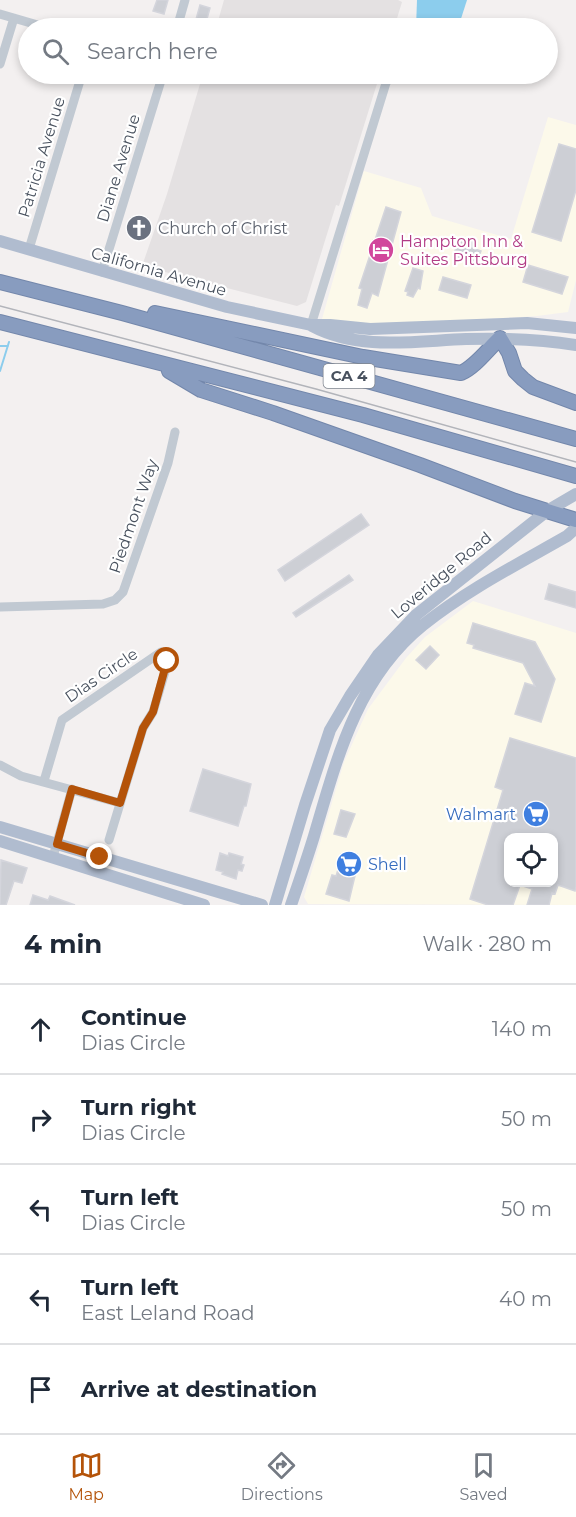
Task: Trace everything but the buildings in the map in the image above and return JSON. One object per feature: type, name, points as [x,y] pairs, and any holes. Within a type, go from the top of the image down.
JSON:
[{"type":"highway","name":"CA 4","points":[[0,282],[122,313],[576,439]]},
{"type":"highway","points":[[122,313],[143,311],[363,357],[461,373],[472,368],[484,351],[500,338],[509,352],[515,370],[523,379],[533,387],[576,403]]},
{"type":"highway","name":"CA 4","points":[[0,322],[363,414],[576,476]]},
{"type":"highway","points":[[154,362],[201,390],[273,413],[515,501],[576,520]]},
{"type":"main road","name":"California Avenue","points":[[0,241],[227,308],[311,326],[330,325],[369,330],[528,323],[576,328]]},
{"type":"main road","name":"California Avenue","points":[[311,326],[330,336],[367,342],[397,343],[500,338],[544,339],[576,345]]},
{"type":"main road","name":"Loveridge Road","points":[[275,905],[330,730],[378,655],[409,621],[547,511],[576,495]]},
{"type":"main road","name":"Loveridge Road","points":[[291,905],[345,735],[386,662],[421,626],[456,600],[567,536],[576,528]]},
{"type":"main road","points":[[0,827],[262,905]]},
{"type":"main road","points":[[0,841],[204,905]]},
{"type":"street","points":[[180,18],[185,0]]},
{"type":"street","points":[[0,14],[18,19]]},
{"type":"street","points":[[0,64],[14,18]]},
{"type":"street","name":"Patricia Avenue","points":[[29,249],[79,84]]},
{"type":"street","name":"Diane Avenue","points":[[102,272],[160,84]]},
{"type":"street","points":[[311,326],[386,84]]},
{"type":"street","name":"Piedmont Way","points":[[0,608],[103,604],[115,600],[123,592],[168,463],[175,432]]},
{"type":"street","name":"Dias Circle","points":[[44,781],[62,720],[161,652],[167,665],[153,712],[143,728],[109,840]]},
{"type":"street","points":[[0,765],[21,776],[120,803]]},
{"type":"street","points":[[53,857],[72,789]]},
{"type":"shaded area","points":[[224,0],[398,0],[402,2],[397,18],[219,18]]},
{"type":"shaded area","points":[[200,84],[377,84],[306,302],[297,306],[142,266],[167,194]]},
{"type":"shaded area","points":[[548,117],[576,125],[576,280],[568,312],[537,316],[369,326],[322,319],[364,171],[421,188],[432,216],[511,239]]},
{"type":"shaded area","points":[[473,601],[576,633],[576,905],[308,904],[304,897],[344,762],[368,709],[406,658],[425,637]]},
{"type":"water","points":[[417,0],[467,0],[461,18],[416,18]]},
{"type":"waterway","points":[[0,371],[9,342]]},
{"type":"waterway","points":[[0,346],[8,346]]},
{"type":"tram line","points":[[0,306],[316,389],[576,462]]},
{"type":"place","name":"Church of Christ","points":[[139,228]]},
{"type":"place","name":"Hampton Inn & Suites Pittsburg","points":[[381,250]]},
{"type":"place","name":"Walmart","points":[[536,814]]},
{"type":"place","name":"Shell","points":[[349,864]]},
{"type":"route","points":[[100,857],[57,844],[72,789],[120,803],[143,728],[153,712],[167,661]]}]
